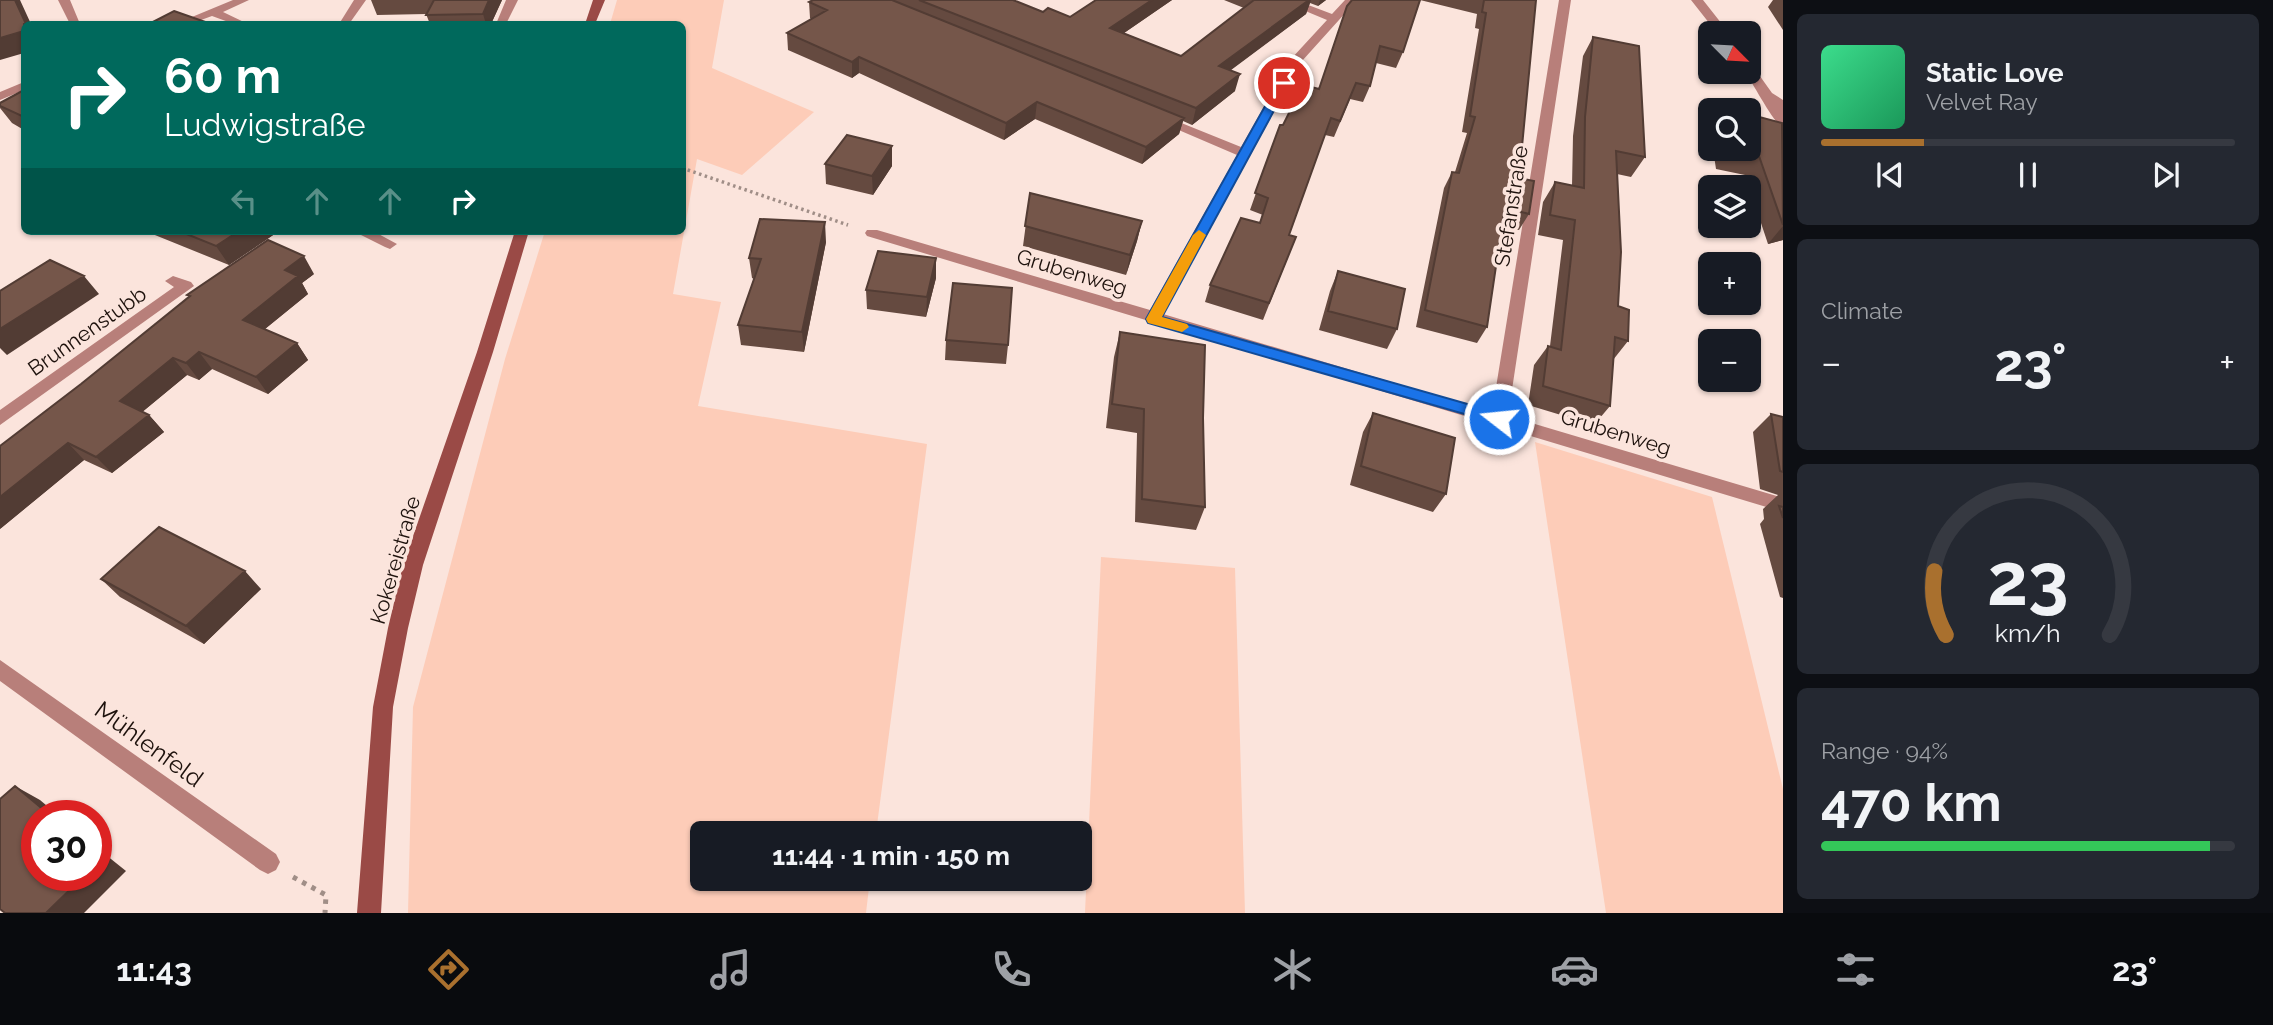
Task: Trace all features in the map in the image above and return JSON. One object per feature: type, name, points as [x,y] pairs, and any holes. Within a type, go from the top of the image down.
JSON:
[{"type":"main road","points":[[591,21],[599,0]]},
{"type":"main road","name":"Kokereistraße","points":[[369,913],[383,707],[397,628],[413,565],[485,352],[521,235]]},
{"type":"street","points":[[64,0],[74,21]]},
{"type":"street","points":[[189,21],[243,0]]},
{"type":"street","points":[[346,21],[360,0]]},
{"type":"street","points":[[502,21],[513,0]]},
{"type":"street","points":[[1285,0],[1332,18]]},
{"type":"street","points":[[1153,319],[1297,60],[1351,0]]},
{"type":"street","name":"Stefanstraße","points":[[1499,419],[1565,0]]},
{"type":"street","points":[[1697,0],[1714,21]]},
{"type":"street","points":[[213,12],[236,21]]},
{"type":"street","points":[[1759,84],[1783,124]]},
{"type":"street","points":[[0,96],[21,87]]},
{"type":"street","points":[[1768,96],[1783,106]]},
{"type":"street","points":[[1142,112],[1244,153]]},
{"type":"street","name":"Grubenweg","points":[[872,233],[1783,505]]},
{"type":"street","points":[[369,235],[390,244]]},
{"type":"street","name":"Brunnenstubb","points":[[0,419],[186,286],[173,281]]},
{"type":"street","name":"Mühlenfeld","points":[[0,669],[268,862]]},
{"type":"path","points":[[686,169],[872,233]]},
{"type":"path","points":[[268,862],[326,895],[325,913]]},
{"type":"shaded area","points":[[617,0],[724,0],[712,68],[814,112],[742,175],[697,159],[686,221],[686,21],[611,21]]},
{"type":"shaded area","points":[[544,235],[683,235],[673,294],[721,302],[698,406],[927,444],[878,821],[690,821],[690,891],[869,891],[866,913],[408,913],[413,707],[505,359]]},
{"type":"shaded area","points":[[1535,442],[1712,497],[1783,789],[1783,913],[1606,913]]},
{"type":"shaded area","points":[[1101,557],[1235,568],[1245,913],[1085,913],[1086,891],[1092,891],[1092,821],[1089,821]]},
{"type":"building","points":[[0,0],[15,0],[25,21],[21,21],[21,32],[0,38]]},
{"type":"building","points":[[434,0],[489,0],[483,14],[426,15]]},
{"type":"building","points":[[892,0],[1184,118],[1146,147],[1037,102],[1006,123],[859,57],[852,62],[787,33],[827,10],[809,2]]},
{"type":"building","points":[[919,0],[1013,0],[1043,12],[1048,8],[1070,17],[1096,0],[1152,0],[1110,28],[1181,56],[1254,0],[1309,0],[1219,66],[1240,74],[1196,108]]},
{"type":"building","points":[[1352,0],[1420,0],[1403,52],[1380,46],[1370,86],[1356,83],[1340,121],[1331,118],[1289,235],[1296,237],[1269,303],[1210,285],[1241,218],[1260,223],[1268,198],[1255,193],[1280,125],[1283,125],[1303,85],[1319,89],[1347,6]]},
{"type":"building","points":[[1484,0],[1536,0],[1519,178],[1534,181],[1529,214],[1511,209],[1510,214],[1504,212],[1487,327],[1425,310],[1452,172],[1459,173],[1475,117],[1470,116],[1486,13],[1482,12]]},
{"type":"building","points":[[174,11],[202,21],[155,21]]},
{"type":"building","points":[[1593,37],[1639,46],[1645,157],[1616,151],[1621,252],[1618,306],[1629,310],[1628,341],[1615,337],[1610,406],[1543,386],[1548,346],[1561,350],[1575,220],[1550,215],[1555,182],[1584,188],[1585,117]]},
{"type":"building","points":[[21,92],[21,116],[0,106],[0,103]]},
{"type":"building","points":[[1761,117],[1782,123],[1783,225],[1761,161]]},
{"type":"building","points":[[847,135],[892,146],[872,176],[825,164]]},
{"type":"building","points":[[1030,193],[1142,221],[1130,255],[1025,226]]},
{"type":"building","points":[[760,219],[825,222],[802,332],[738,325],[761,259],[749,258]]},
{"type":"building","points":[[189,235],[233,235],[216,246]]},
{"type":"building","points":[[268,240],[304,256],[285,270],[298,276],[243,320],[297,343],[256,377],[199,352],[186,363],[173,358],[120,401],[149,415],[96,457],[68,443],[0,497],[0,446],[190,296],[187,295]]},
{"type":"building","points":[[878,251],[936,258],[927,297],[866,290]]},
{"type":"building","points":[[50,260],[84,276],[0,329],[0,291]]},
{"type":"building","points":[[1338,271],[1405,289],[1397,329],[1328,311]]},
{"type":"building","points":[[953,283],[1012,288],[1008,345],[946,340]]},
{"type":"building","points":[[1120,332],[1205,345],[1205,507],[1142,499],[1144,409],[1112,404]]},
{"type":"building","points":[[1373,413],[1455,438],[1446,494],[1361,466]]},
{"type":"building","points":[[1771,414],[1783,417],[1783,472],[1780,471]]},
{"type":"building","points":[[159,527],[245,571],[186,626],[101,579]]},
{"type":"building","points":[[15,786],[32,800],[21,800],[21,891],[69,891],[46,913],[5,913],[0,909],[0,799]]},
{"type":"slow traffic","points":[[1182,327],[1153,319],[1199,235]]},
{"type":"route","points":[[1284,83],[1153,319],[1499,419]]}]
